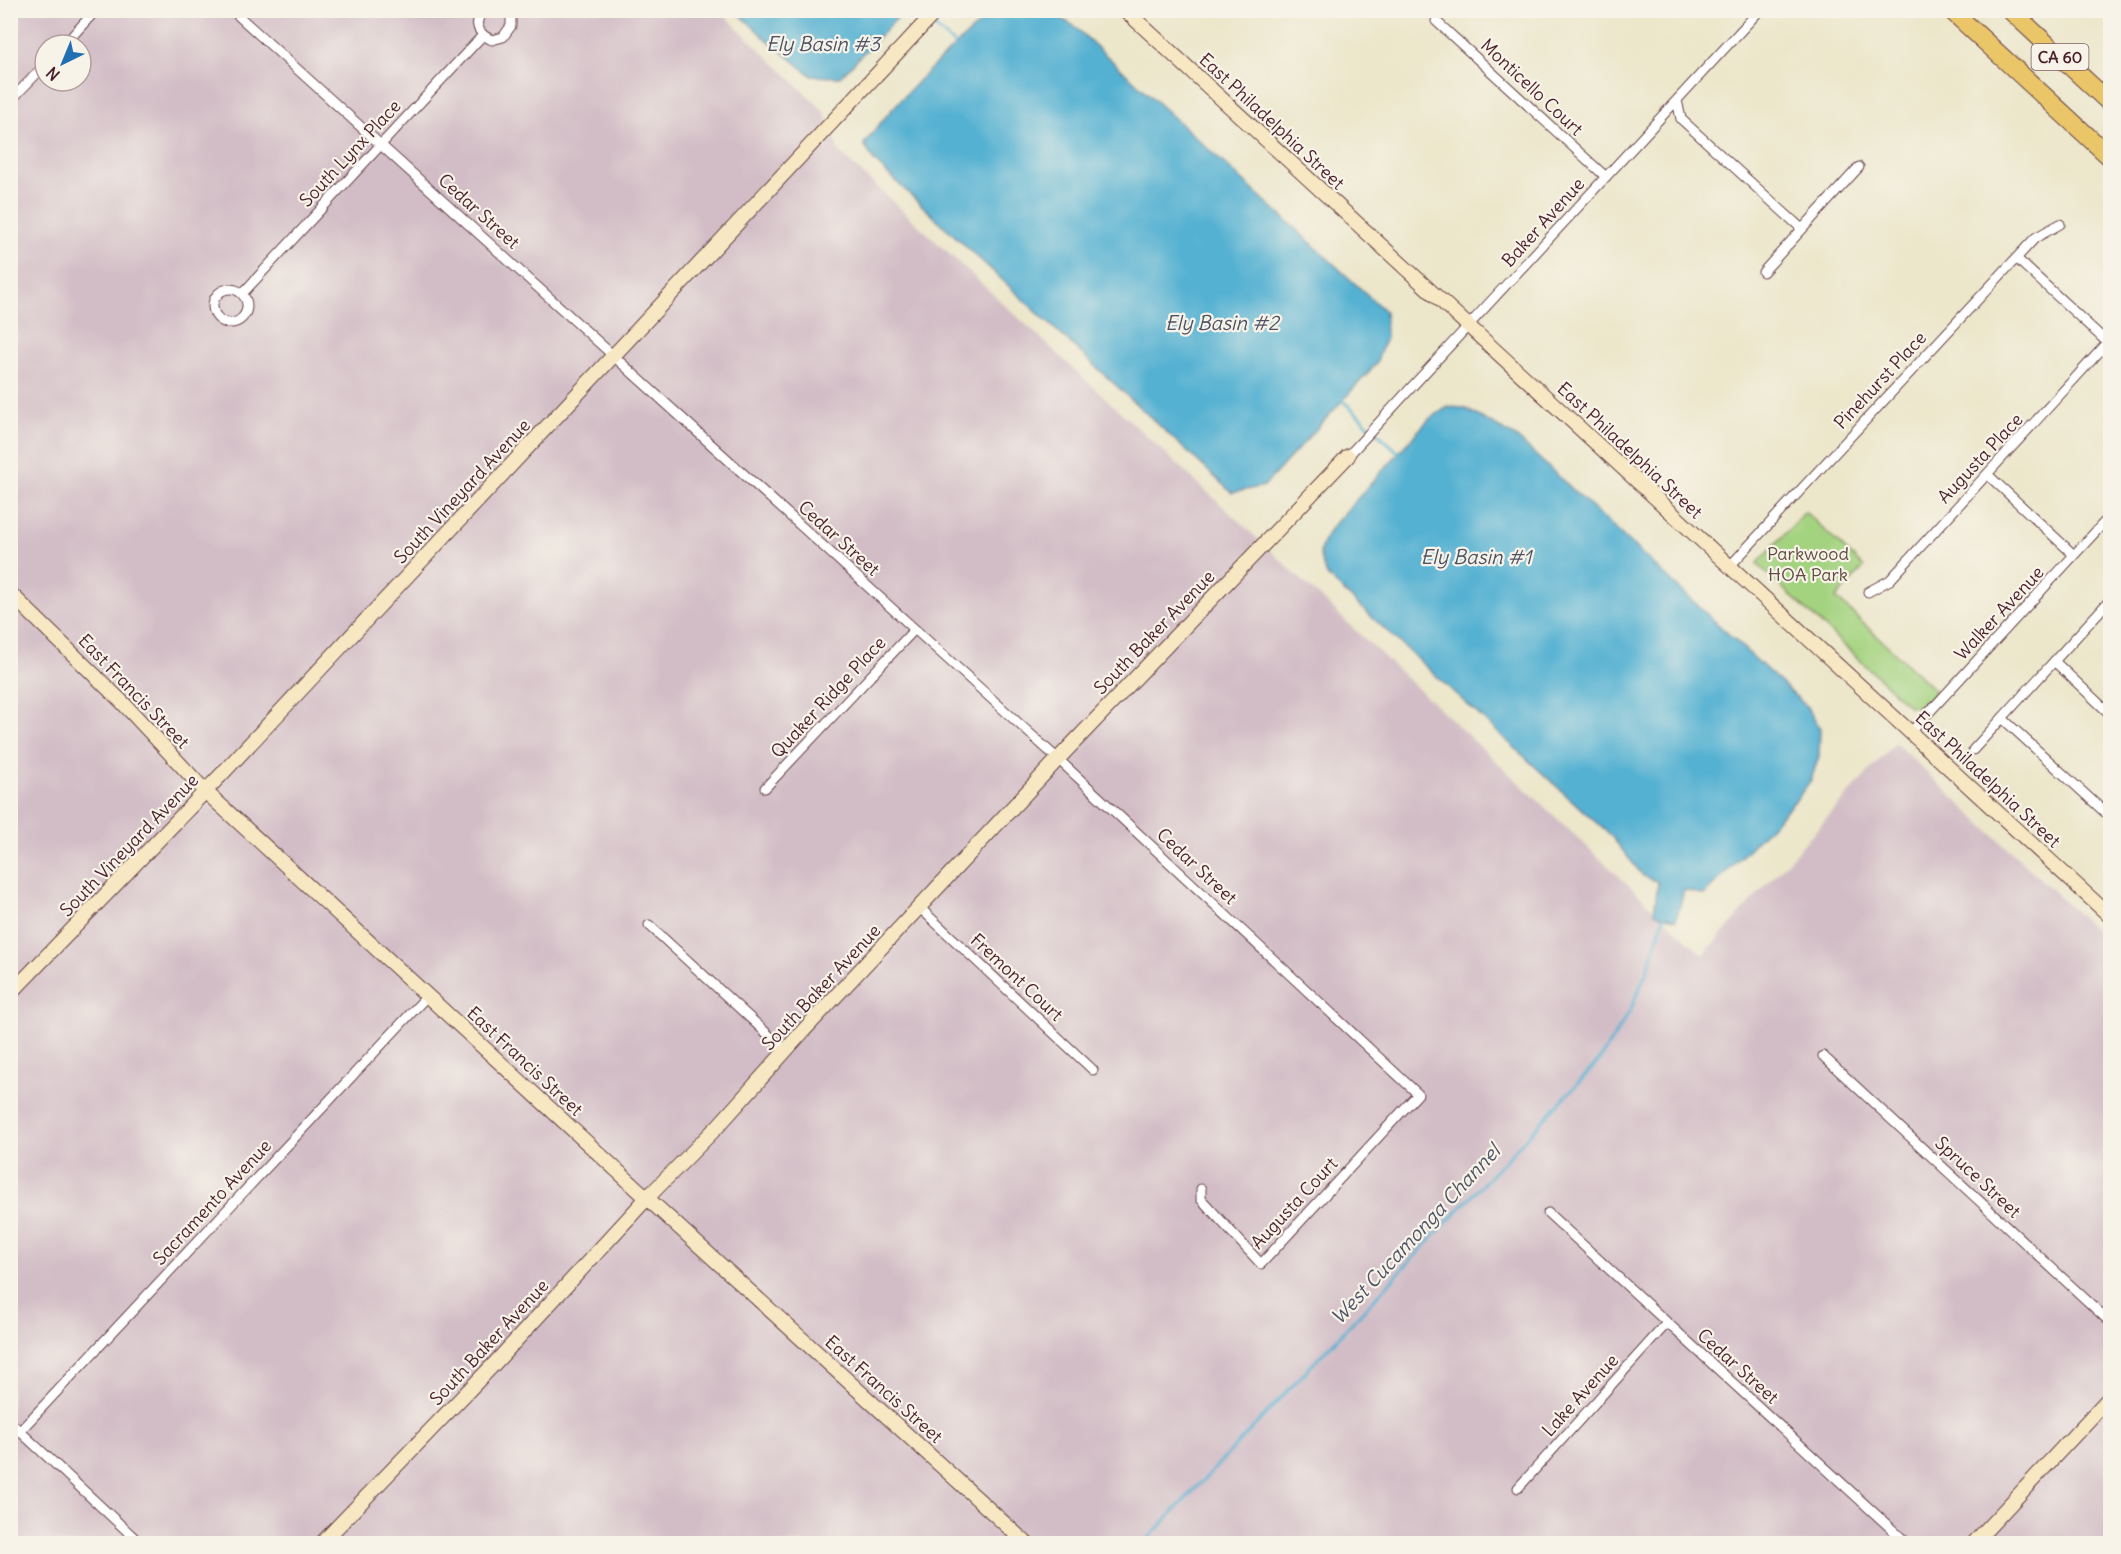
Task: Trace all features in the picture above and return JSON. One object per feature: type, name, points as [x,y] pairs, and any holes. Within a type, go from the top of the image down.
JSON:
[{"type":"highway","points":[[1941,10],[2040,93]]},
{"type":"highway","name":"CA 60","points":[[1952,10],[2110,157]]},
{"type":"highway","name":"CA 60","points":[[2010,10],[2110,103]]},
{"type":"street","points":[[75,33],[96,10]]},
{"type":"street","name":"Cedar Street","points":[[232,10],[1058,759],[1418,1094]]},
{"type":"street","points":[[484,10],[477,19],[477,25],[488,39],[496,40],[507,33],[511,26],[512,20],[506,10]]},
{"type":"street","name":"South Vineyard Avenue","points":[[10,994],[206,792],[937,10]]},
{"type":"street","name":"East Philadelphia Street","points":[[1125,10],[2110,916]]},
{"type":"street","name":"Baker Avenue","points":[[1348,456],[1470,327],[1760,10]]},
{"type":"street","name":"Monticello Court","points":[[1436,21],[1606,177]]},
{"type":"street","name":"South Lynx Place","points":[[242,294],[483,35]]},
{"type":"street","points":[[10,101],[33,77]]},
{"type":"street","points":[[1677,100],[1681,119],[1802,229]]},
{"type":"street","points":[[1763,272],[1859,167]]},
{"type":"street","name":"Pinehurst Place","points":[[1730,566],[2035,237],[2060,224]]},
{"type":"street","points":[[2016,258],[2109,342]]},
{"type":"street","name":"Augusta Place","points":[[1868,592],[1890,580],[2109,342]]},
{"type":"street","name":"South Baker Avenue","points":[[321,1544],[496,1362],[647,1198],[719,1125],[1058,759],[1348,456]]},
{"type":"street","points":[[1988,474],[2074,555]]},
{"type":"street","name":"Walker Avenue","points":[[1911,732],[2110,516]]},
{"type":"street","name":"East Francis Street","points":[[10,593],[123,703],[206,792],[1027,1544]]},
{"type":"street","points":[[1973,750],[2109,604]]},
{"type":"street","name":"Quaker Ridge Place","points":[[765,788],[915,629]]},
{"type":"street","points":[[2054,661],[2110,714]]},
{"type":"street","points":[[2002,718],[2110,817]]},
{"type":"street","name":"Fremont Court","points":[[919,908],[1093,1070]]},
{"type":"street","points":[[649,925],[786,1051]]},
{"type":"street","name":"Sacramento Avenue","points":[[20,1431],[428,995]]},
{"type":"street","name":"Spruce Street","points":[[1823,1056],[2110,1322]]},
{"type":"street","name":"Augusta Court","points":[[1201,1189],[1201,1199],[1261,1264],[1418,1094]]},
{"type":"street","name":"Cedar Street","points":[[1548,1213],[1908,1544]]},
{"type":"street","name":"Lake Avenue","points":[[1518,1488],[1667,1323]]},
{"type":"street","points":[[1973,1544],[2110,1397]]},
{"type":"street","points":[[10,1422],[141,1544]]},
{"type":"shaded area","points":[[11,11],[720,11],[824,111],[840,153],[1703,955],[1895,743],[2110,944],[2110,1543],[11,1544]]},
{"type":"green space","name":"Parkwood HOA Park","points":[[1805,512],[1864,567],[1836,598],[1936,691],[1925,703],[1914,707],[1909,706],[1757,564]]},
{"type":"water","name":"Ely Basin #2","points":[[996,10],[1049,11],[1074,26],[1385,311],[1386,337],[1376,364],[1264,486],[1232,493],[874,161],[864,144],[893,108],[926,73]]},
{"type":"water","name":"Ely Basin #3","points":[[736,11],[904,11],[840,77],[812,76]]},
{"type":"water","name":"Ely Basin #1","points":[[1448,407],[1464,408],[1516,437],[1806,706],[1820,728],[1819,756],[1811,780],[1796,800],[1704,895],[1684,890],[1676,920],[1654,913],[1658,882],[1643,876],[1612,837],[1328,577],[1324,569],[1320,552],[1323,541],[1331,528],[1429,419]]},
{"type":"waterway","points":[[916,10],[924,18]]},
{"type":"waterway","points":[[929,22],[955,45]]},
{"type":"waterway","points":[[1342,400],[1399,453]]},
{"type":"waterway","name":"West Cucamonga Channel","points":[[1143,1544],[1598,1062],[1630,1011],[1649,966],[1664,917]]}]
